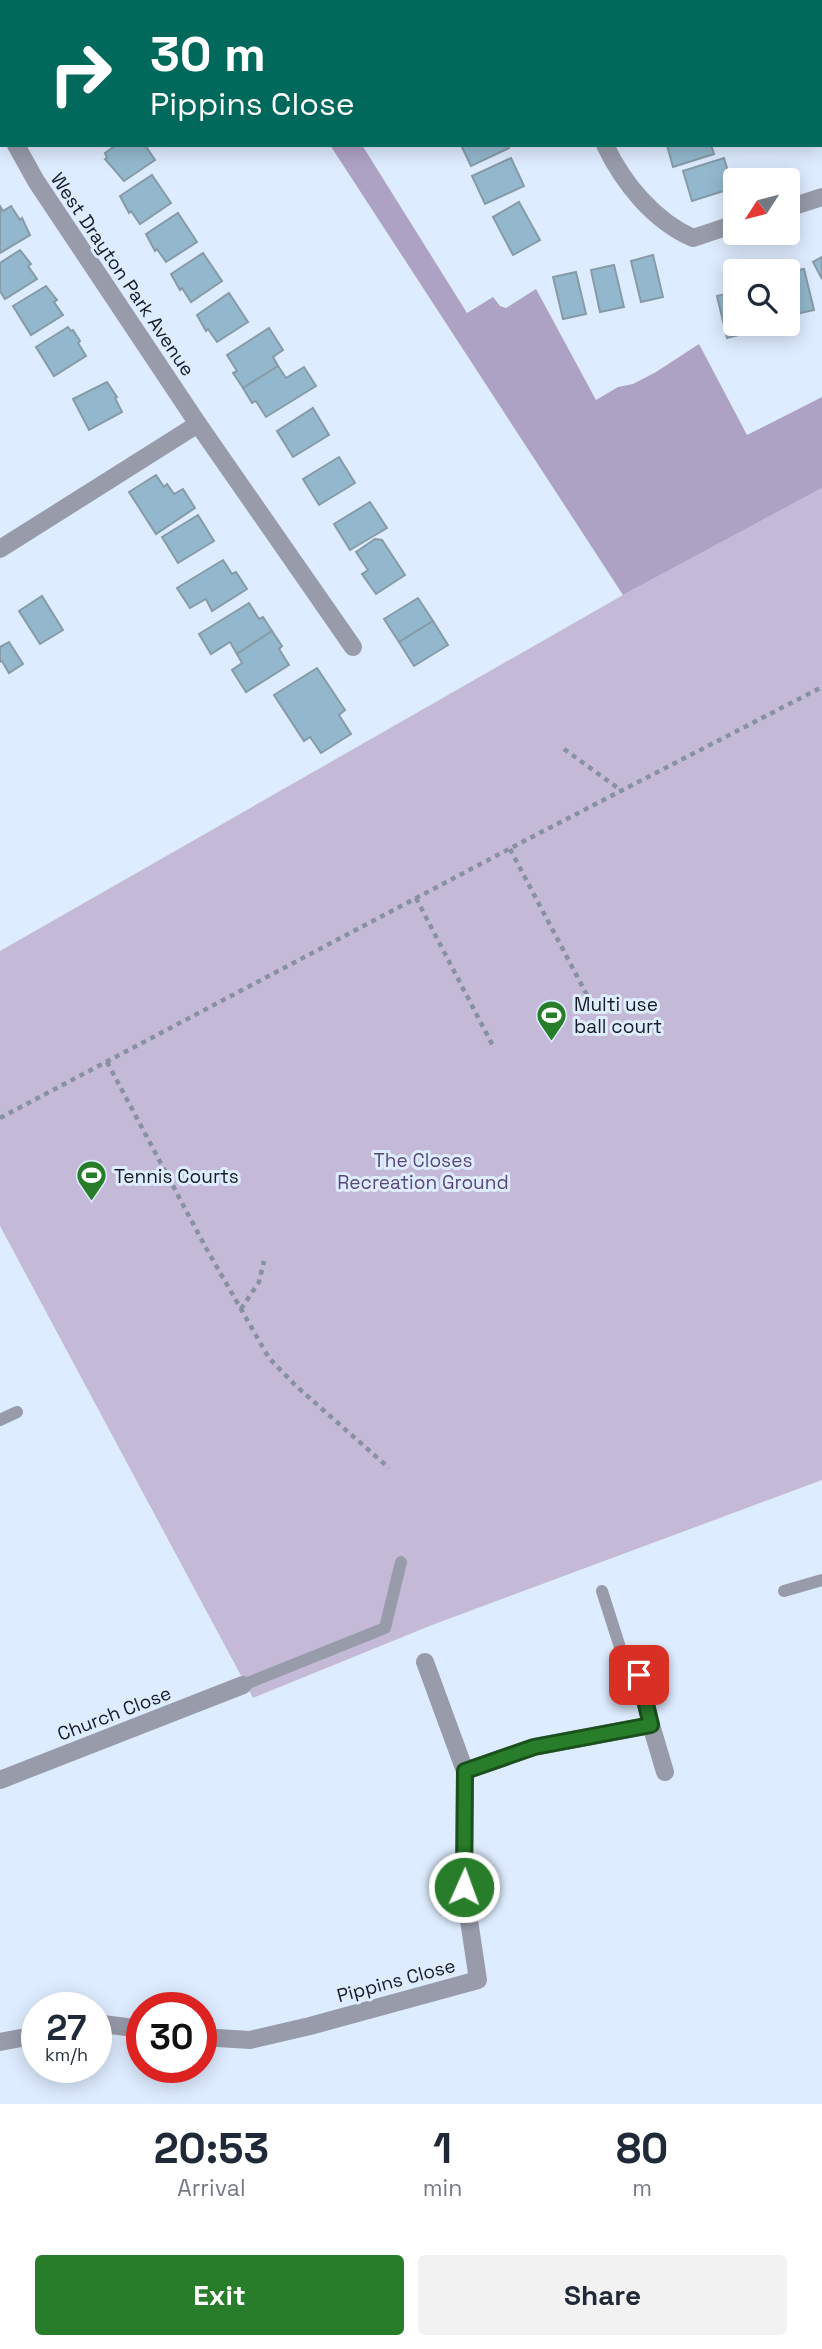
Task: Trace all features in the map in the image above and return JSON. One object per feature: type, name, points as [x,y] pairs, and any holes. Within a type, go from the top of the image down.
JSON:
[{"type":"street","name":"West Drayton Park Avenue","points":[[17,147],[36,181],[198,424],[353,647]]},
{"type":"street","points":[[606,147],[638,196],[680,232],[693,238],[723,229]]},
{"type":"street","points":[[800,204],[822,197]]},
{"type":"street","points":[[0,549],[198,424]]},
{"type":"street","name":"Pippins Close","points":[[217,2038],[250,2040],[478,1980],[464,1887],[465,1771],[425,1662]]},
{"type":"street","points":[[639,1675],[665,1772]]},
{"type":"street","name":"Church Close","points":[[0,1780],[243,1685]]},
{"type":"street","points":[[465,1771],[534,1747],[651,1725]]},
{"type":"street","points":[[0,2042],[21,2038]]},
{"type":"lane","points":[[0,1420],[16,1412]]},
{"type":"lane","points":[[243,1685],[385,1628],[401,1562]]},
{"type":"lane","points":[[784,1591],[822,1580]]},
{"type":"lane","points":[[601,1591],[625,1663],[639,1675]]},
{"type":"path","points":[[0,1118],[416,898],[822,688]]},
{"type":"path","points":[[564,750],[622,791]]},
{"type":"path","points":[[510,849],[588,997]]},
{"type":"path","points":[[416,898],[493,1046]]},
{"type":"path","points":[[107,1062],[206,1248],[269,1358],[388,1468]]},
{"type":"path","points":[[241,1309],[256,1289],[264,1261]]},
{"type":"green space","name":"The Closes Recreation Ground","points":[[822,488],[822,1480],[432,1625],[253,1698],[0,1226],[0,951],[623,595]]},
{"type":"shaded area","points":[[331,147],[363,147],[467,313],[493,297],[500,306],[506,308],[536,289],[596,400],[618,387],[633,384],[656,372],[699,344],[747,435],[822,397],[822,488],[623,595]]},
{"type":"building","points":[[113,147],[146,147],[155,160],[124,181],[105,159],[105,153]]},
{"type":"building","points":[[462,147],[509,147],[509,148],[471,166]]},
{"type":"building","points":[[668,147],[712,147],[714,154],[673,167]]},
{"type":"building","points":[[511,158],[524,186],[485,204],[472,176]]},
{"type":"building","points":[[724,158],[727,168],[723,168],[723,191],[692,201],[683,171]]},
{"type":"building","points":[[152,175],[171,203],[140,224],[131,211],[129,213],[120,196]]},
{"type":"building","points":[[519,202],[540,240],[513,255],[493,217]]},
{"type":"building","points":[[0,206],[3,211],[11,206],[20,220],[22,218],[30,235],[0,253]]},
{"type":"building","points":[[178,213],[197,242],[166,262],[157,249],[155,251],[146,234]]},
{"type":"building","points":[[20,250],[31,264],[28,266],[37,279],[5,299],[0,291],[0,263]]},
{"type":"building","points":[[203,253],[222,281],[191,302],[171,274]]},
{"type":"building","points":[[653,255],[663,297],[641,302],[631,261]]},
{"type":"building","points":[[822,257],[822,279],[813,262]]},
{"type":"building","points":[[614,265],[624,307],[600,312],[591,270]]},
{"type":"building","points":[[804,269],[814,310],[800,313],[800,270]]},
{"type":"building","points":[[576,272],[586,314],[563,319],[553,277]]},
{"type":"building","points":[[46,286],[57,300],[54,302],[63,315],[31,335],[13,306]]},
{"type":"building","points":[[229,293],[248,322],[217,342],[208,329],[206,331],[197,315]]},
{"type":"building","points":[[723,295],[723,321],[717,296]]},
{"type":"building","points":[[68,327],[80,341],[78,343],[86,356],[54,376],[36,347]]},
{"type":"building","points":[[269,328],[283,350],[273,357],[278,366],[243,388],[233,373],[237,371],[227,355]]},
{"type":"building","points":[[278,366],[286,378],[304,367],[316,386],[266,417],[256,401],[252,403],[243,388]]},
{"type":"building","points":[[107,382],[117,397],[115,398],[122,412],[89,430],[73,399]]},
{"type":"building","points":[[313,408],[329,435],[293,457],[277,431]]},
{"type":"building","points":[[339,457],[355,483],[319,505],[303,479]]},
{"type":"building","points":[[156,475],[164,487],[167,484],[174,494],[183,489],[195,508],[156,534],[129,492]]},
{"type":"building","points":[[370,502],[387,528],[350,550],[334,524]]},
{"type":"building","points":[[198,515],[214,541],[178,563],[162,537]]},
{"type":"building","points":[[375,539],[382,540],[405,575],[376,594],[362,574],[368,570],[356,552]]},
{"type":"building","points":[[223,560],[232,574],[236,572],[247,589],[212,611],[206,599],[190,608],[177,588]]},
{"type":"building","points":[[42,596],[63,630],[40,644],[19,611]]},
{"type":"building","points":[[418,598],[433,621],[399,642],[384,619]]},
{"type":"building","points":[[249,603],[259,619],[263,617],[272,631],[237,654],[230,642],[211,654],[199,634]]},
{"type":"building","points":[[433,621],[448,645],[414,666],[399,642]]},
{"type":"building","points":[[272,631],[282,646],[279,649],[289,665],[246,692],[232,670],[242,663],[237,654]]},
{"type":"building","points":[[9,642],[23,664],[9,673],[2,661],[0,662],[0,647]]},
{"type":"building","points":[[317,668],[345,710],[339,715],[351,734],[321,753],[310,737],[304,741],[274,695]]},
{"type":"place","name":"Multi use ball court","points":[[551,1042]]},
{"type":"place","name":"Tennis Courts","points":[[91,1203]]},
{"type":"route","points":[[464,1887],[465,1771],[534,1747],[651,1725],[639,1675]]}]
